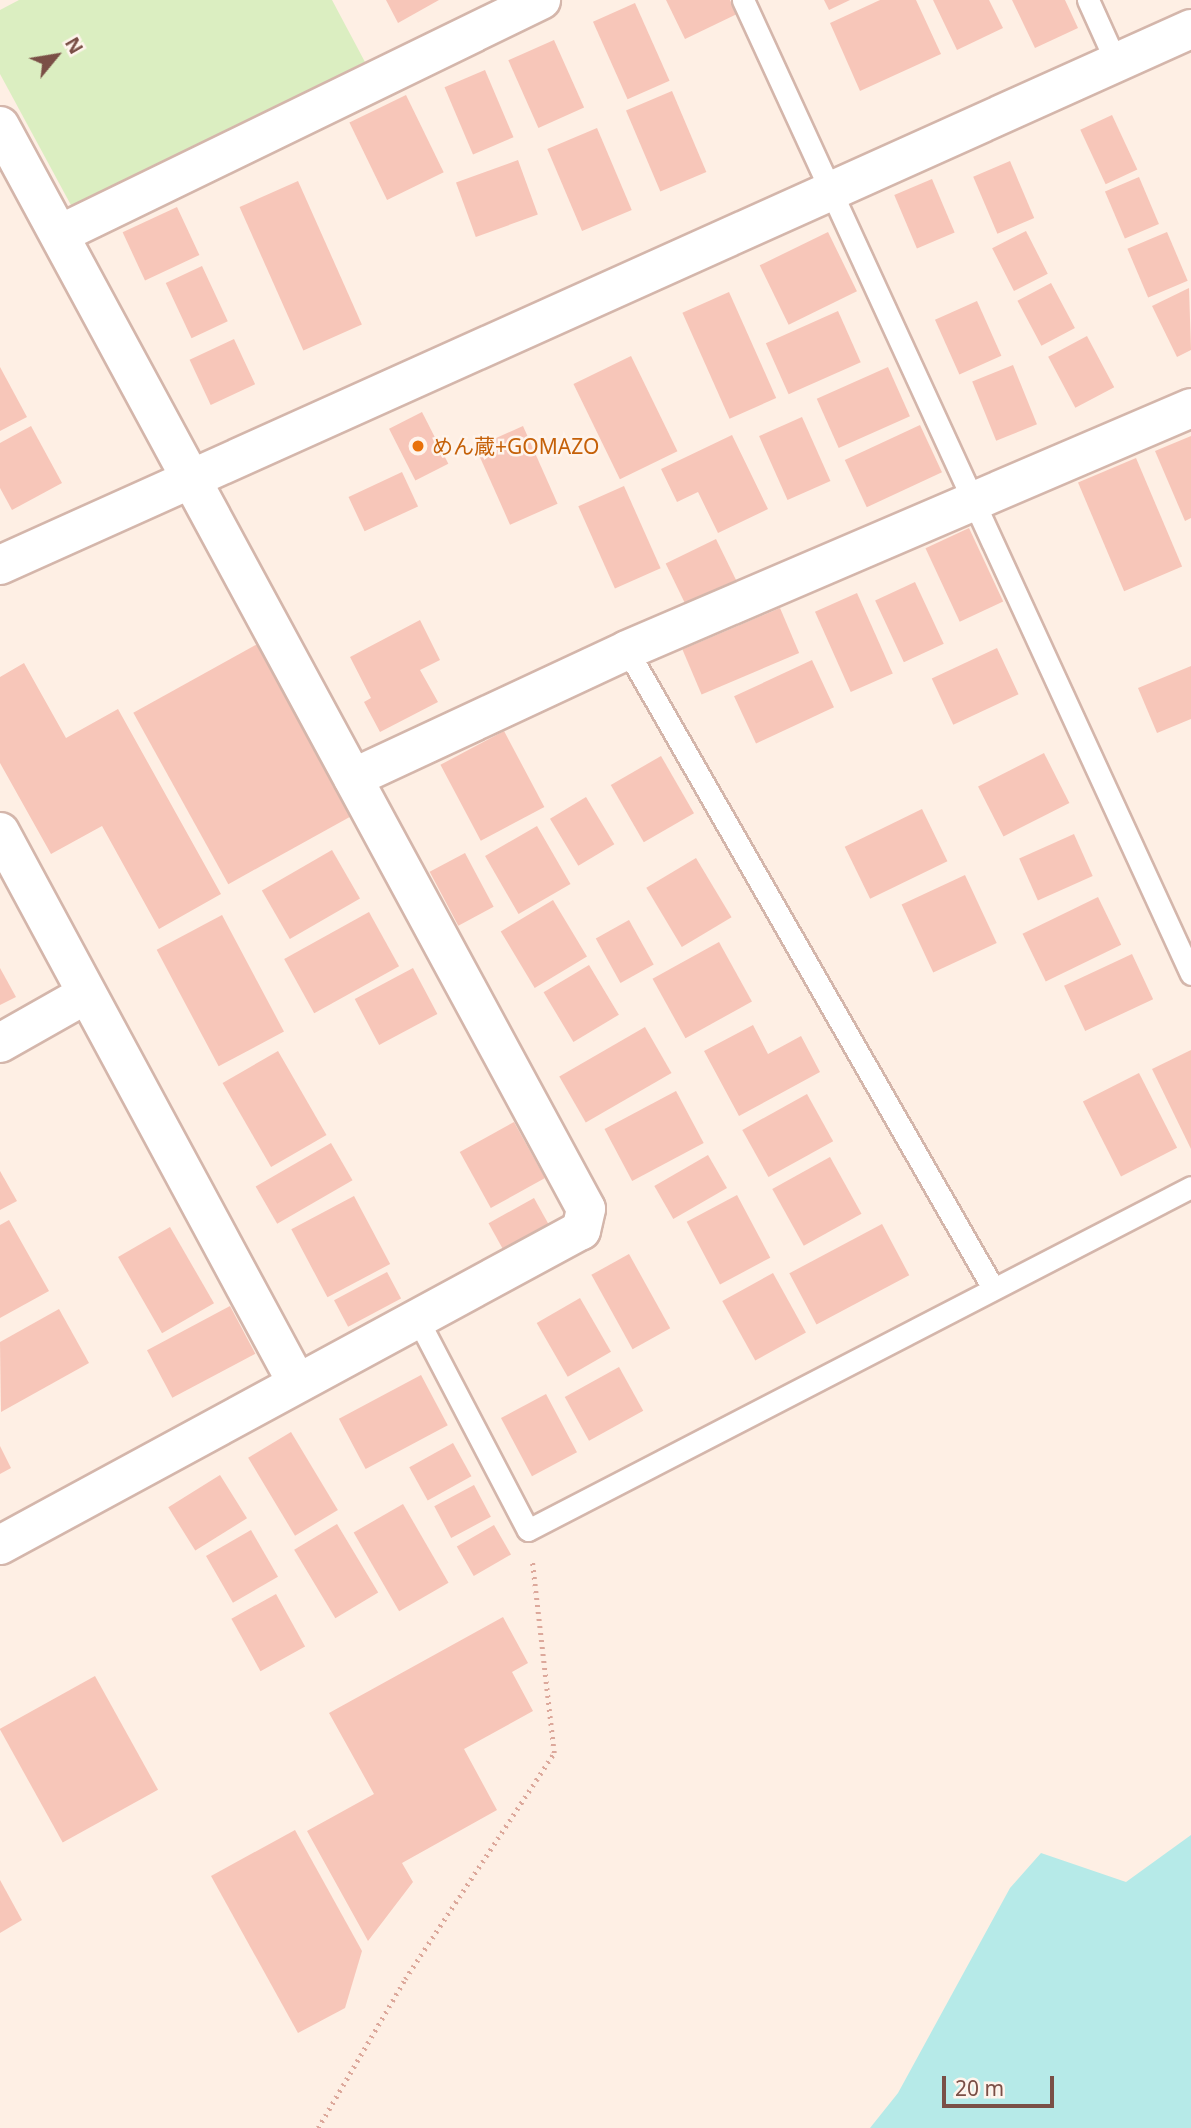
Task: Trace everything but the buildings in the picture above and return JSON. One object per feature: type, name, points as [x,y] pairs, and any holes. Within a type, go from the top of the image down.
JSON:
[{"type":"street","points":[[60,234],[541,0]]},
{"type":"street","points":[[0,565],[1191,29]]},
{"type":"street","points":[[0,126],[586,1209],[581,1230],[0,1545]]},
{"type":"street","points":[[353,778],[627,650],[1191,408]]},
{"type":"street","points":[[0,832],[85,995],[297,1383]]},
{"type":"street","points":[[0,1043],[85,995]]},
{"type":"lane","points":[[743,0],[976,499],[1191,974]]},
{"type":"lane","points":[[1088,0],[1116,62]]},
{"type":"lane","points":[[627,650],[993,1288]]},
{"type":"lane","points":[[417,1318],[528,1530],[1191,1187]]},
{"type":"path","points":[[318,2128],[405,1979],[554,1753],[528,1530]]},
{"type":"green space","points":[[19,0],[332,0],[365,62],[72,207],[0,74],[0,10]]},
{"type":"water","points":[[1191,1835],[1191,2128],[870,2128],[898,2093],[1010,1888],[1041,1853],[1126,1882]]},
{"type":"place","name":"めん蔵+GOMAZO","points":[[418,446]]}]
